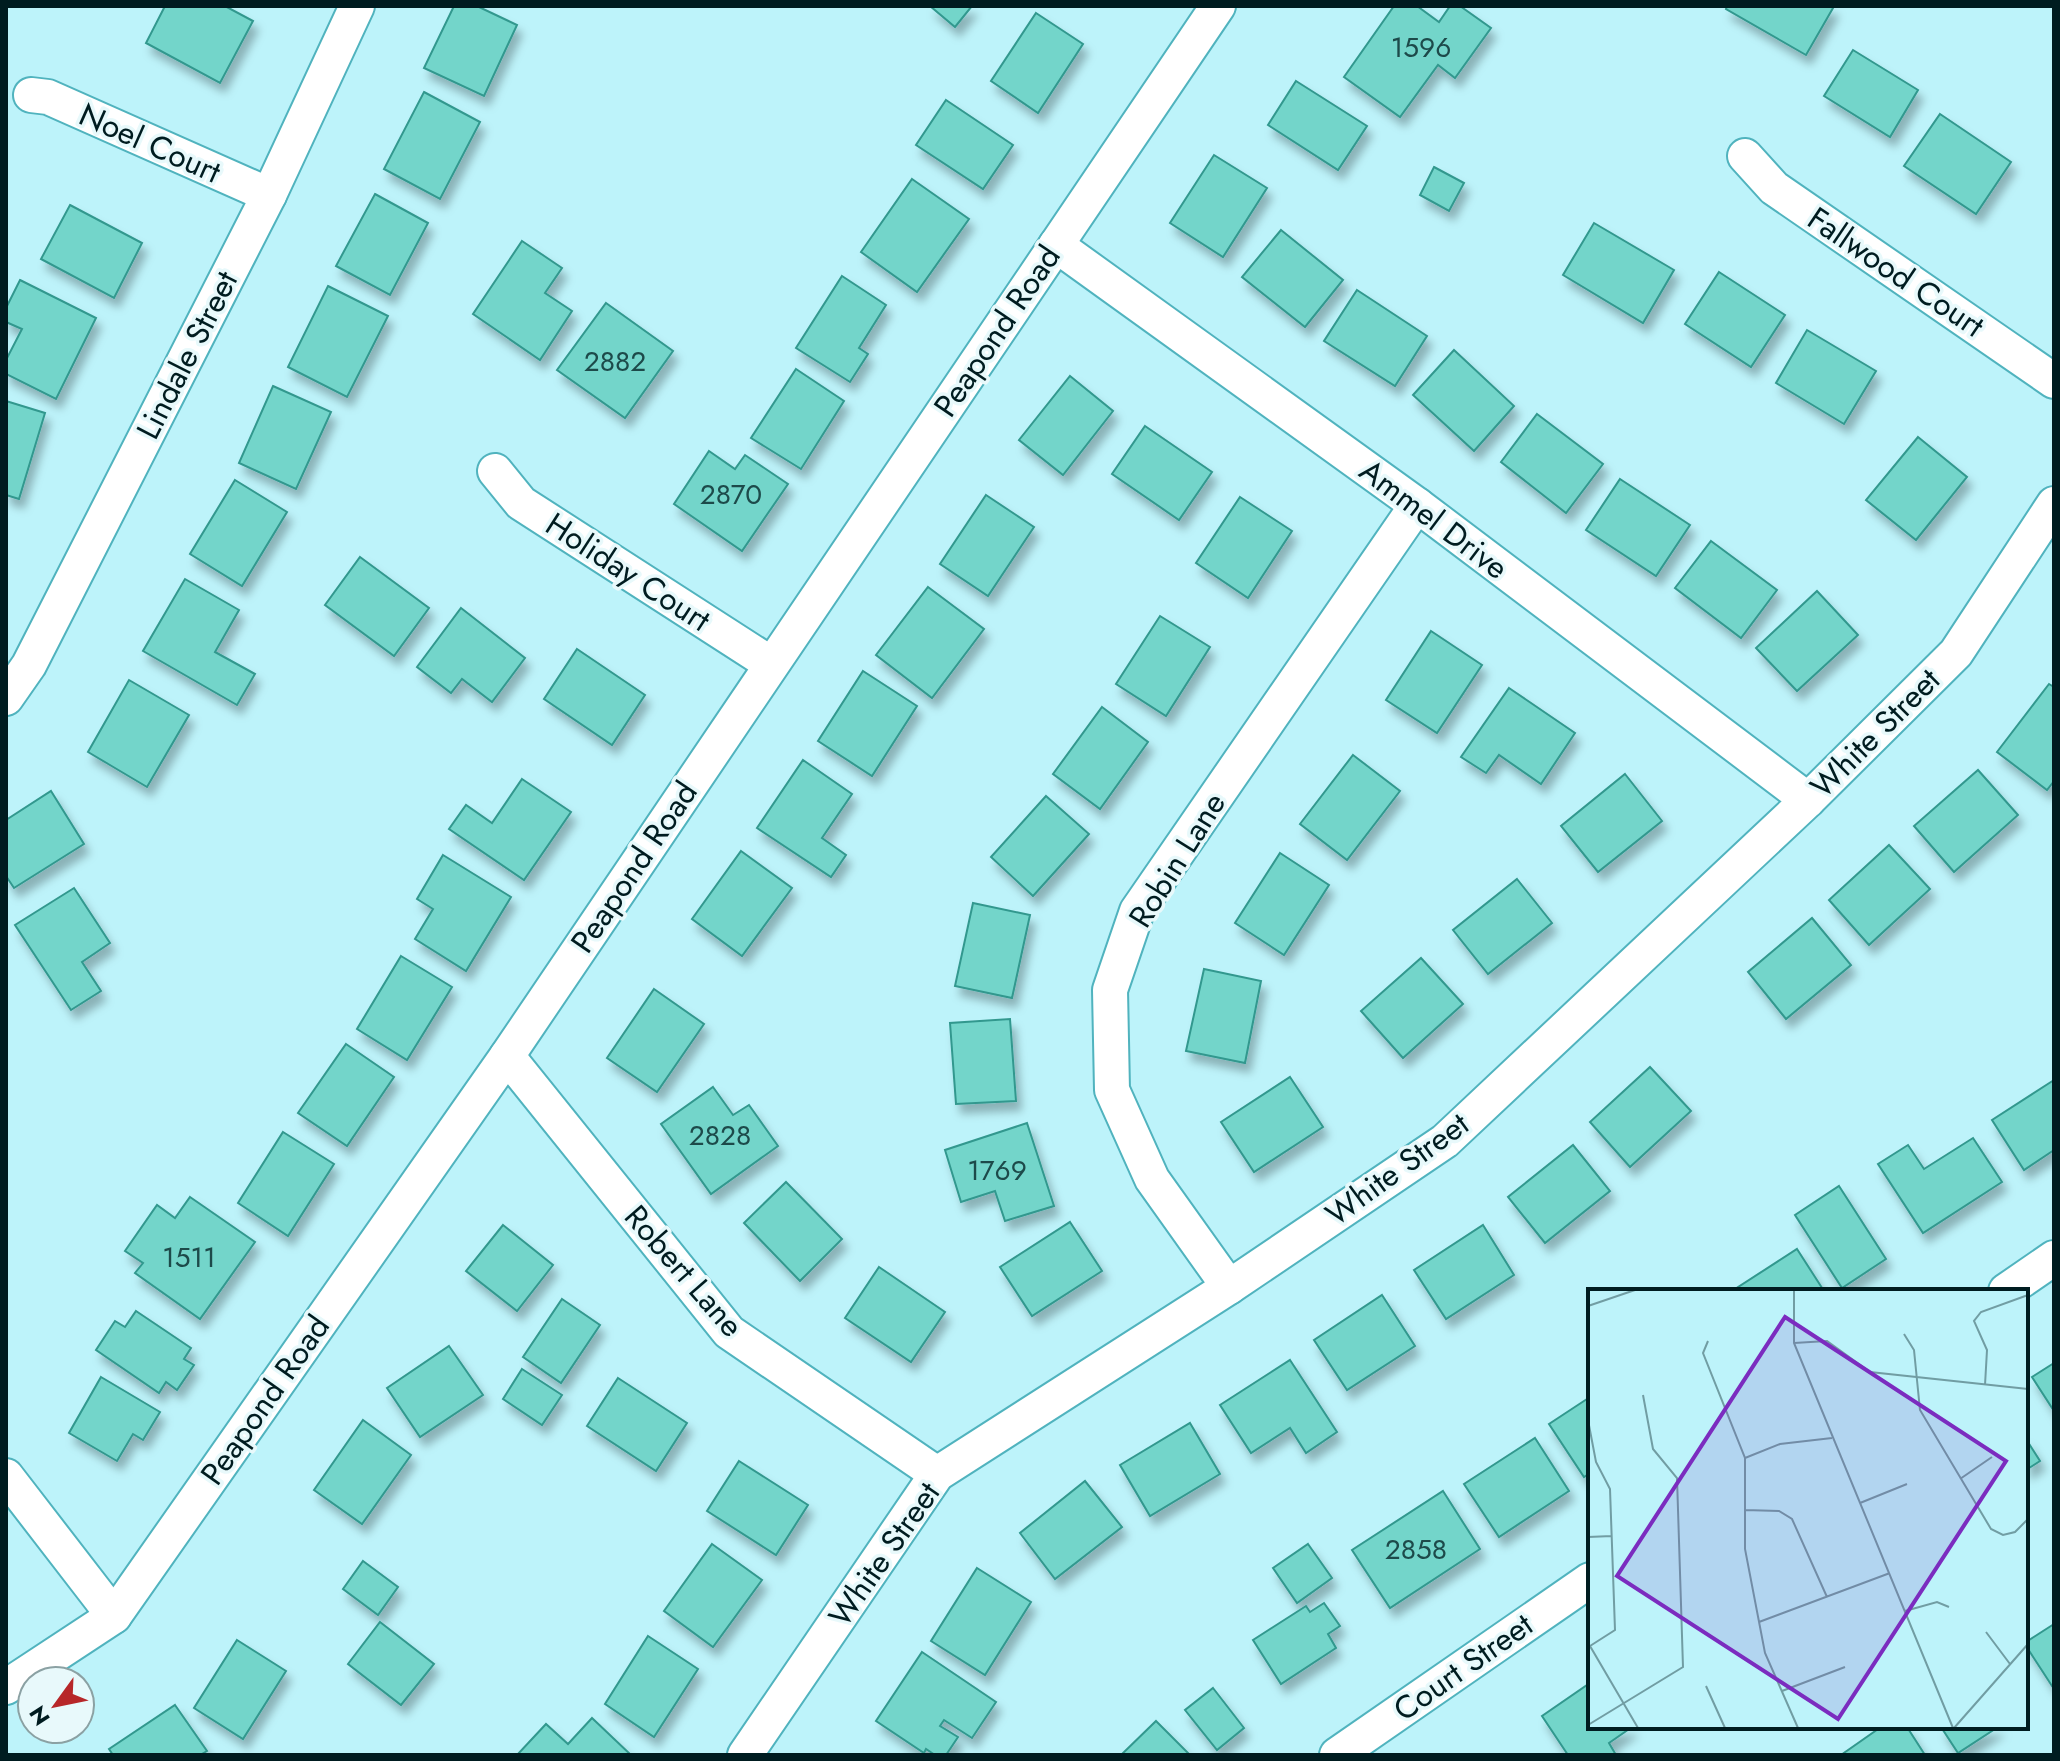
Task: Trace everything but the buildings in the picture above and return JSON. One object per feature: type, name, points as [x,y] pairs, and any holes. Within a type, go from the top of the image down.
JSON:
[{"type":"street","name":"Lindale Street","points":[[6,698],[29,665],[269,195],[357,6]]},
{"type":"street","name":"Peapond Road","points":[[6,1687],[114,1616],[507,1056],[1056,245],[1207,10]]},
{"type":"street","name":"Noel Court","points":[[31,95],[48,97],[269,195]]},
{"type":"street","name":"Fallwood Court","points":[[1745,156],[1774,188],[2054,381]]},
{"type":"street","name":"Ammel Drive","points":[[1056,245],[1417,505],[1808,800]]},
{"type":"street","name":"Holiday Court","points":[[495,471],[521,503],[771,664]]},
{"type":"street","name":"White Street","points":[[745,1755],[937,1474],[1229,1287],[1445,1141],[1808,800],[1956,653],[2054,504]]},
{"type":"street","name":"Robin Lane","points":[[1229,1287],[1152,1179],[1112,1090],[1110,990],[1137,911],[1417,505]]},
{"type":"street","name":"Robert Lane","points":[[507,1056],[729,1332],[937,1474]]},
{"type":"street","points":[[2009,1289],[2054,1258]]},
{"type":"street","points":[[6,1476],[114,1616]]},
{"type":"street","name":"Court Street","points":[[1337,1755],[1588,1581]]}]
